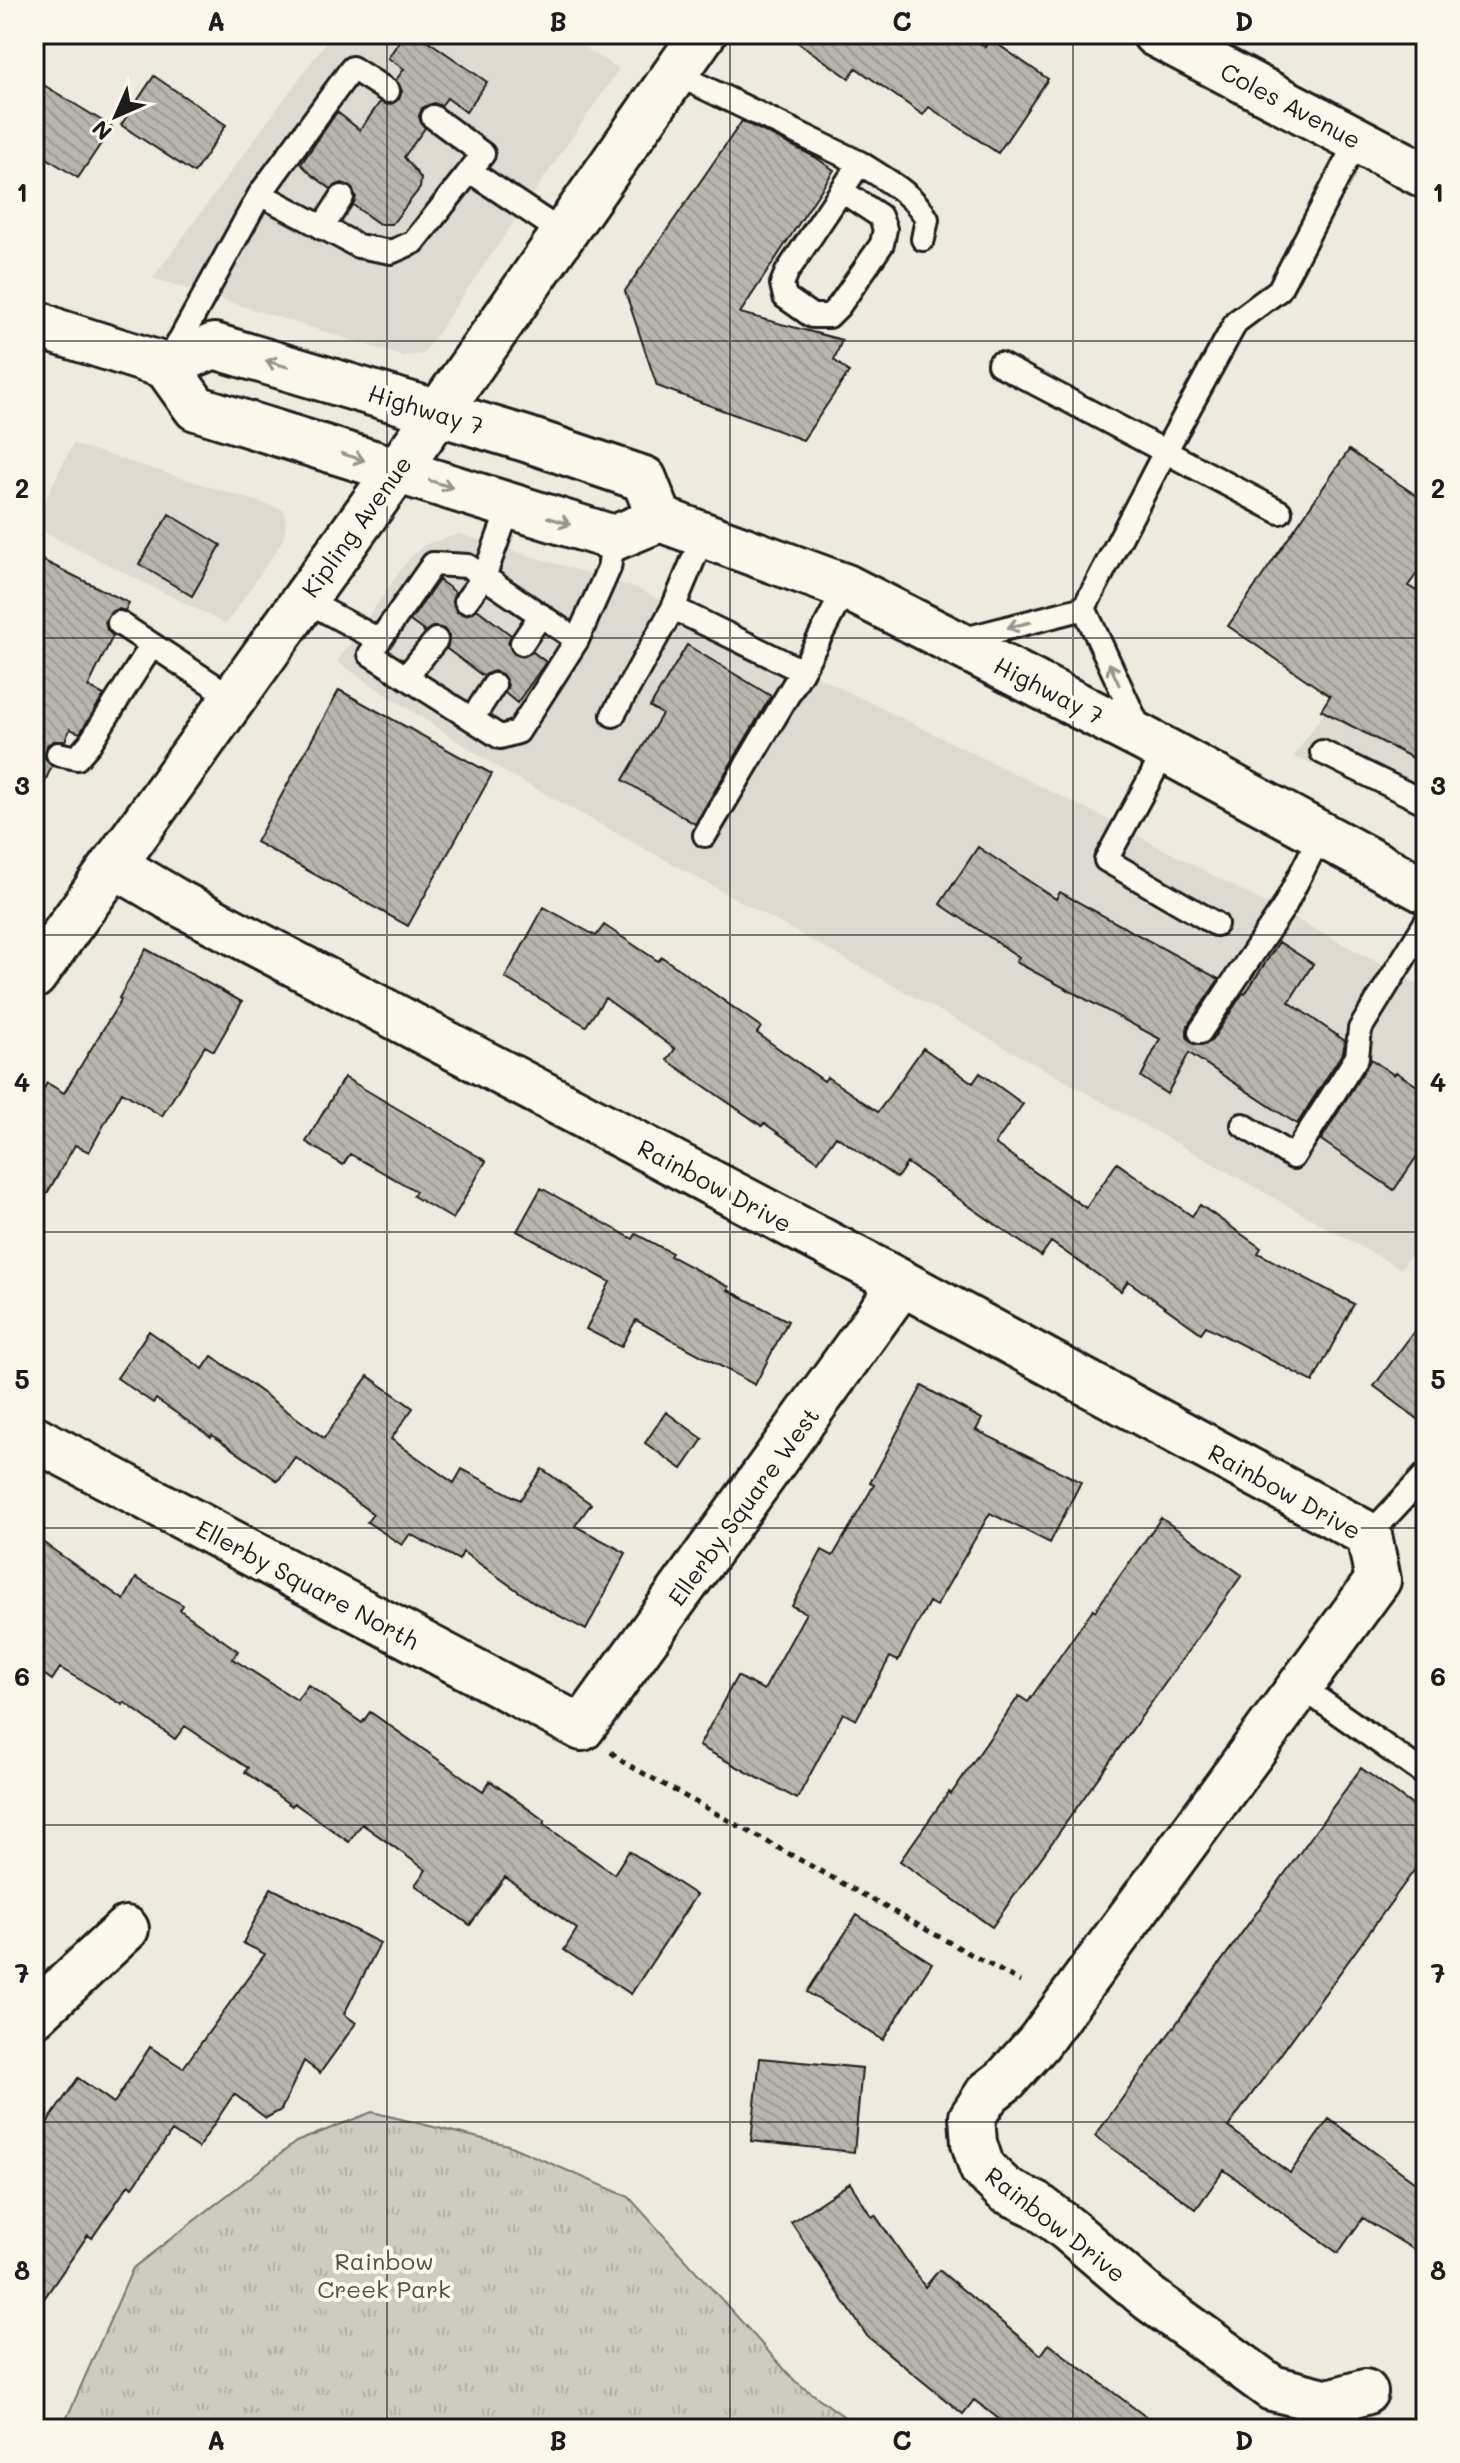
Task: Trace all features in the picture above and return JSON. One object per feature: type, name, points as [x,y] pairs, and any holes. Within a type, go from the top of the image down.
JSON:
[{"type":"street","name":"Kipling Avenue","points":[[34,976],[439,412],[703,34]]},
{"type":"street","name":"Coles Avenue","points":[[1155,34],[1426,176]]},
{"type":"street","points":[[34,322],[166,366],[196,408],[614,538],[660,519]]},
{"type":"street","name":"Highway 7","points":[[166,366],[214,346],[439,412],[644,479],[660,519],[846,587],[1154,745],[1426,891]]},
{"type":"street","name":"Rainbow Drive","points":[[114,865],[234,933],[902,1283],[1369,1535],[1378,1580],[1039,2042],[1006,2079],[988,2093],[972,2117],[974,2143],[982,2168],[1005,2190],[1037,2205],[1150,2299],[1272,2388],[1329,2402],[1365,2392]]},
{"type":"street","name":"Ellerby Square West","points":[[582,1728],[902,1283]]},
{"type":"street","name":"Ellerby Square North","points":[[34,1438],[582,1728]]},
{"type":"street","points":[[34,2015],[126,1929]]},
{"type":"lane","points":[[166,366],[260,194],[352,68],[388,91]]},
{"type":"lane","points":[[676,74],[860,163],[920,207],[927,219],[923,239]]},
{"type":"lane","points":[[260,194],[358,246],[391,252],[414,242],[483,154],[433,117]]},
{"type":"lane","points":[[954,641],[1084,608],[1236,322],[1279,290],[1358,139]]},
{"type":"lane","points":[[842,191],[880,216],[885,229],[882,244],[839,306],[829,316],[812,316],[785,297],[782,284],[860,163]]},
{"type":"lane","points":[[470,171],[564,234]]},
{"type":"lane","points":[[322,228],[342,197]]},
{"type":"lane","points":[[999,364],[1280,512]]},
{"type":"lane","points":[[466,601],[484,577],[510,505]]},
{"type":"lane","points":[[613,715],[673,608],[703,536]]},
{"type":"lane","points":[[577,640],[468,566],[433,564],[370,654],[500,737],[518,732],[577,640],[609,568],[614,538]]},
{"type":"lane","points":[[705,835],[802,671],[846,587]]},
{"type":"lane","points":[[303,599],[379,640]]},
{"type":"lane","points":[[673,608],[802,671]]},
{"type":"lane","points":[[1084,608],[1154,745],[1106,860],[1216,924]]},
{"type":"lane","points":[[522,643],[541,615]]},
{"type":"lane","points":[[119,623],[233,698]]},
{"type":"lane","points":[[406,677],[436,640]]},
{"type":"lane","points":[[58,754],[77,758],[90,743],[152,645]]},
{"type":"lane","points":[[472,719],[494,685]]},
{"type":"lane","points":[[1322,752],[1426,803]]},
{"type":"lane","points":[[1200,1032],[1284,907],[1321,834]]},
{"type":"lane","points":[[1243,1125],[1293,1157],[1357,1057],[1360,1029],[1426,922]]},
{"type":"lane","points":[[1369,1535],[1426,1474]]},
{"type":"lane","points":[[1300,1686],[1426,1775]]},
{"type":"path","points":[[582,1728],[623,1762],[1021,1982]]},
{"type":"shaded area","points":[[332,34],[563,34],[619,69],[423,354],[402,356],[153,278]]},
{"type":"shaded area","points":[[73,444],[284,510],[286,526],[282,542],[226,624],[34,527]]},
{"type":"shaded area","points":[[459,534],[636,588],[1097,814],[1426,988],[1426,1232],[1401,1269],[505,772],[337,662],[407,561],[424,545]]},
{"type":"shaded area","points":[[1426,567],[1426,802],[1293,757]]},
{"type":"green space","name":"Rainbow Creek Park","points":[[372,2112],[508,2145],[629,2197],[795,2381],[861,2429],[62,2429],[133,2268],[296,2142]]},
{"type":"building","points":[[404,34],[418,34],[487,82],[466,112],[447,98],[441,106],[434,103],[422,108],[419,116],[425,128],[404,157],[421,178],[420,188],[392,224],[379,224],[353,205],[356,197],[350,186],[342,183],[331,189],[301,164],[337,112],[360,130],[380,102],[388,105],[399,99],[402,91],[396,80],[404,69],[388,58]]},
{"type":"building","points":[[786,34],[966,34],[985,47],[990,39],[1048,79],[998,153],[929,107],[923,115],[856,68],[849,78]]},
{"type":"building","points":[[154,76],[226,125],[194,173],[121,125]]},
{"type":"building","points":[[34,79],[112,127],[78,178],[34,150]]},
{"type":"building","points":[[742,121],[815,157],[834,170],[740,313],[842,340],[834,360],[849,372],[803,440],[657,386],[625,291]]},
{"type":"building","points":[[1349,450],[1426,502],[1426,561],[1408,586],[1426,596],[1426,765],[1321,710],[1330,696],[1228,626]]},
{"type":"building","points":[[169,514],[221,545],[192,596],[139,564]]},
{"type":"building","points":[[34,556],[129,603],[125,611],[112,611],[105,621],[107,630],[113,636],[88,687],[104,695],[80,733],[70,729],[65,741],[47,745],[45,758],[52,766],[34,805]]},
{"type":"building","points":[[439,580],[455,592],[452,600],[457,612],[465,615],[477,609],[511,635],[508,643],[514,654],[522,657],[533,652],[546,662],[517,703],[505,693],[508,685],[502,674],[494,671],[483,676],[447,649],[449,636],[444,629],[432,627],[425,632],[410,621]]},
{"type":"building","points":[[687,645],[771,696],[695,824],[623,780],[662,714],[650,707]]},
{"type":"building","points":[[339,690],[492,774],[408,926],[256,842]]},
{"type":"building","points":[[978,847],[1056,899],[1060,892],[1219,979],[1188,1025],[1187,1037],[1193,1044],[1205,1045],[1212,1040],[1279,942],[1313,964],[1289,1002],[1345,1041],[1343,1052],[1297,1124],[1189,1053],[1167,1094],[1141,1077],[1160,1039],[1016,962],[1019,957],[940,904]]},
{"type":"building","points":[[544,907],[596,936],[604,925],[658,961],[662,957],[761,1027],[757,1033],[824,1081],[827,1077],[878,1112],[923,1048],[973,1083],[980,1073],[1023,1104],[995,1144],[1086,1208],[1117,1163],[1192,1216],[1200,1205],[1261,1248],[1258,1253],[1354,1304],[1313,1382],[1206,1326],[1201,1333],[1128,1281],[1121,1291],[1051,1242],[1041,1256],[907,1163],[897,1178],[836,1136],[818,1161],[667,1060],[675,1049],[605,998],[586,1026],[505,978]]},
{"type":"building","points":[[146,949],[242,1002],[214,1051],[205,1046],[162,1116],[122,1092],[89,1152],[75,1145],[34,1216],[34,1106],[47,1083],[64,1093],[121,1000],[119,998]]},
{"type":"building","points":[[1371,1059],[1426,1092],[1426,1143],[1394,1190],[1321,1140]]},
{"type":"building","points":[[344,1077],[486,1161],[453,1219],[413,1196],[416,1191],[350,1154],[343,1165],[306,1142]]},
{"type":"building","points":[[541,1188],[633,1239],[636,1234],[672,1253],[670,1256],[788,1321],[755,1385],[636,1320],[621,1347],[586,1329],[610,1282],[517,1231]]},
{"type":"building","points":[[1426,1315],[1426,1425],[1374,1386]]},
{"type":"building","points":[[149,1331],[203,1369],[212,1356],[324,1438],[368,1376],[413,1408],[391,1439],[454,1483],[462,1469],[520,1500],[542,1469],[591,1504],[575,1526],[626,1553],[586,1630],[535,1603],[463,1552],[459,1560],[410,1534],[402,1545],[367,1522],[373,1514],[295,1457],[278,1481],[156,1399],[153,1403],[117,1378]]},
{"type":"building","points":[[922,1386],[982,1419],[976,1430],[1081,1482],[1050,1543],[990,1513],[936,1606],[929,1602],[898,1661],[890,1657],[856,1720],[843,1713],[797,1799],[699,1746],[737,1676],[764,1690],[806,1613],[792,1606],[822,1550],[833,1556],[874,1485],[870,1483]]},
{"type":"building","points":[[666,1412],[703,1439],[682,1469],[645,1443]]},
{"type":"building","points":[[1161,1518],[1242,1575],[992,1927],[900,1861],[1019,1696],[1028,1702]]},
{"type":"building","points":[[34,1536],[124,1600],[136,1578],[183,1605],[180,1610],[238,1651],[233,1659],[297,1700],[308,1685],[362,1723],[370,1712],[483,1791],[490,1781],[545,1821],[543,1824],[614,1874],[629,1851],[696,1895],[631,1994],[564,1950],[577,1929],[505,1877],[470,1925],[415,1885],[426,1870],[362,1824],[349,1842],[294,1803],[292,1806],[245,1772],[248,1768],[185,1726],[175,1739],[124,1702],[123,1705],[60,1668],[52,1680],[34,1667]]},
{"type":"building","points":[[1361,1768],[1426,1815],[1426,1854],[1228,2127],[1290,2173],[1329,2119],[1426,2190],[1426,2257],[1363,2218],[1338,2253],[1224,2170],[1196,2209],[1095,2136]]},
{"type":"building","points":[[271,1888],[380,1943],[344,2014],[356,2023],[320,2073],[304,2061],[281,2110],[266,2118],[234,2094],[198,2148],[172,2131],[133,2187],[129,2184],[92,2238],[88,2235],[34,2313],[34,2142],[78,2078],[114,2103],[150,2047],[183,2068],[265,1954],[243,1943]]},
{"type":"building","points":[[857,1915],[932,1963],[883,2040],[807,1992]]},
{"type":"building","points":[[760,2058],[862,2068],[854,2152],[751,2141]]},
{"type":"building","points":[[850,2183],[925,2287],[939,2270],[1041,2355],[1049,2344],[1162,2429],[1012,2429],[974,2400],[963,2414],[867,2336],[791,2222]]}]
